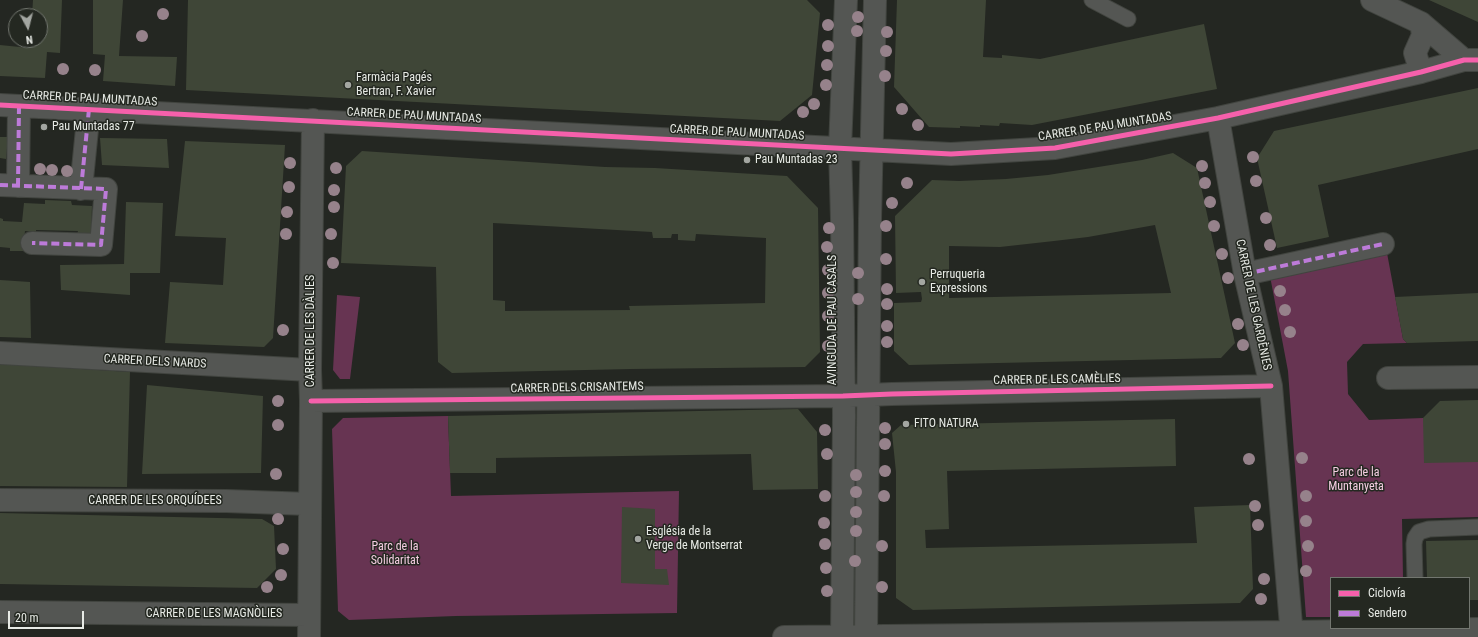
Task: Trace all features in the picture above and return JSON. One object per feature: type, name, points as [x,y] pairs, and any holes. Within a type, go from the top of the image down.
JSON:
[{"type":"street","name":"AVINGUDA DE PAU CASALS","points":[[842,637],[843,396],[840,148],[846,0]]},
{"type":"street","points":[[866,636],[867,394],[875,0]]},
{"type":"street","points":[[1372,0],[1422,23],[1471,60]]},
{"type":"street","points":[[1421,72],[1415,53],[1423,35],[1422,23]]},
{"type":"street","name":"CARRER DE PAU MUNTADAS","points":[[10,105],[951,154],[1055,148],[1218,118],[1471,60]]},
{"type":"street","points":[[10,105],[9,186],[106,190],[100,245],[32,243]]},
{"type":"street","points":[[81,189],[89,109]]},
{"type":"street","name":"CARRER DE LES GARDÈNIES","points":[[1218,118],[1245,274],[1271,386],[1292,635]]},
{"type":"street","name":"CARRER DE LES DÀLIES","points":[[309,637],[313,120]]},
{"type":"street","points":[[1245,274],[1383,244]]},
{"type":"street","name":"CARRER DELS NARDS","points":[[0,353],[310,370]]},
{"type":"street","points":[[1388,378],[1478,377]]},
{"type":"street","name":"CARRER DE LES CAMÈLIES","points":[[843,396],[867,394],[1271,386]]},
{"type":"street","name":"CARRER DELS CRISANTEMS","points":[[311,401],[401,393],[843,396]]},
{"type":"street","name":"CARRER DE LES ORQUÍDEES","points":[[0,500],[226,501],[309,504]]},
{"type":"street","name":"CARRER DE LES MAGNÒLIES","points":[[0,612],[308,615]]},
{"type":"street","points":[[784,637],[1292,635],[1455,629]]},
{"type":"lane","points":[[1092,0],[1128,19]]},
{"type":"lane","points":[[1415,577],[1414,544],[1415,538],[1419,532],[1429,529],[1478,527]]},
{"type":"green space","name":"Parc de la Muntanyeta","points":[[1387,253],[1403,339],[1407,343],[1363,344],[1347,362],[1348,394],[1369,420],[1423,418],[1478,462],[1478,517],[1402,519],[1403,577],[1330,577],[1330,617],[1306,617],[1288,371],[1270,276]]},
{"type":"green space","points":[[337,295],[360,297],[350,379],[340,379],[333,370]]},
{"type":"green space","name":"Parc de la Solidaritat","points":[[448,416],[451,496],[679,491],[677,613],[456,616],[349,620],[338,611],[332,429],[343,418]]},
{"type":"building","points":[[33,0],[62,0],[60,53],[47,52],[45,78],[0,76],[0,45],[8,46],[8,48],[48,48],[48,8],[32,8]]},
{"type":"building","points":[[93,0],[123,0],[119,56],[177,57],[175,86],[103,81],[105,55],[93,54]]},
{"type":"building","points":[[188,0],[807,0],[820,13],[812,95],[780,121],[186,90]]},
{"type":"building","points":[[897,0],[986,0],[983,57],[1002,58],[1002,55],[1040,59],[1204,24],[1217,89],[1032,125],[1000,123],[999,126],[960,126],[960,128],[929,127],[894,87]]},
{"type":"building","points":[[1429,0],[1478,0],[1478,22]]},
{"type":"building","points":[[1478,88],[1478,149],[1318,185],[1329,237],[1277,248],[1257,158],[1274,131]]},
{"type":"building","points":[[0,137],[8,137],[6,159],[0,158]]},
{"type":"building","points":[[100,138],[167,139],[169,168],[102,165]]},
{"type":"building","points":[[185,141],[285,145],[273,338],[264,347],[165,343],[170,282],[223,285],[226,238],[175,236]]},
{"type":"building","points":[[362,151],[605,167],[655,168],[787,176],[818,208],[820,352],[805,367],[452,373],[438,362],[436,267],[341,263],[346,166]],"holes":[[[493,223],[652,232],[653,238],[671,238],[672,234],[678,234],[678,240],[695,241],[696,234],[766,238],[765,303],[629,306],[630,310],[505,311],[505,301],[493,300]]]},
{"type":"building","points":[[1173,153],[1197,168],[1235,343],[1221,358],[909,365],[894,351],[894,303],[921,302],[922,299],[921,292],[896,293],[895,216],[932,180],[959,181],[1006,179],[1048,175],[1142,160]],"holes":[[[1155,225],[1171,293],[949,298],[949,246],[1000,247],[1088,237]]]},
{"type":"building","points":[[45,200],[71,201],[72,205],[92,206],[91,234],[77,234],[78,231],[25,231],[23,251],[10,251],[10,248],[0,247],[0,218],[3,219],[3,221],[22,222],[24,203],[45,204]]},
{"type":"building","points":[[126,202],[163,203],[160,273],[130,273],[130,295],[61,290],[60,265],[124,264]]},
{"type":"building","points":[[0,280],[30,282],[31,338],[0,337]]},
{"type":"building","points":[[1478,293],[1478,341],[1407,343],[1403,339],[1395,297]]},
{"type":"building","points":[[0,364],[130,372],[127,487],[0,486]]},
{"type":"building","points":[[147,385],[263,396],[261,473],[142,474]]},
{"type":"building","points":[[1478,400],[1478,462],[1424,463],[1423,418],[1440,401]]},
{"type":"building","points":[[798,409],[817,432],[818,489],[753,490],[751,454],[496,458],[496,473],[450,473],[448,416]]},
{"type":"building","points":[[1175,419],[1176,466],[947,471],[949,529],[925,530],[926,548],[1197,543],[1194,507],[1250,505],[1253,589],[1240,603],[913,610],[896,598],[896,472],[892,433],[901,425]]},
{"type":"building","name":"Església de la Verge de Montserrat","points":[[622,507],[655,509],[655,569],[667,569],[669,585],[621,583]]},
{"type":"building","points":[[0,513],[262,519],[274,526],[276,569],[257,588],[0,584]]},
{"type":"building","points":[[1478,540],[1478,600],[1470,600],[1470,577],[1427,577],[1426,541]]},
{"type":"marked path","points":[[18,186],[19,106]]},
{"type":"marked path","points":[[81,189],[89,109]]},
{"type":"marked path","points":[[0,185],[106,189],[101,245],[32,243]]},
{"type":"marked path","points":[[1245,274],[1383,244]]},
{"type":"cycle path","points":[[0,105],[951,154],[1055,148],[1218,118],[1421,72],[1464,60],[1478,60]]},
{"type":"cycle path","points":[[311,401],[843,396],[1271,386]]},
{"type":"place","name":"Farmàcia Pagés Bertran, F. Xavier","points":[[348,85]]},
{"type":"place","name":"Pau Muntadas 77","points":[[44,127]]},
{"type":"place","name":"Pau Muntadas 23","points":[[747,160]]},
{"type":"place","name":"Perruqueria Expressions","points":[[922,282]]},
{"type":"place","name":"FITO NATURA","points":[[906,424]]},
{"type":"place","name":"Església de la Verge de Montserrat","points":[[638,539]]}]
